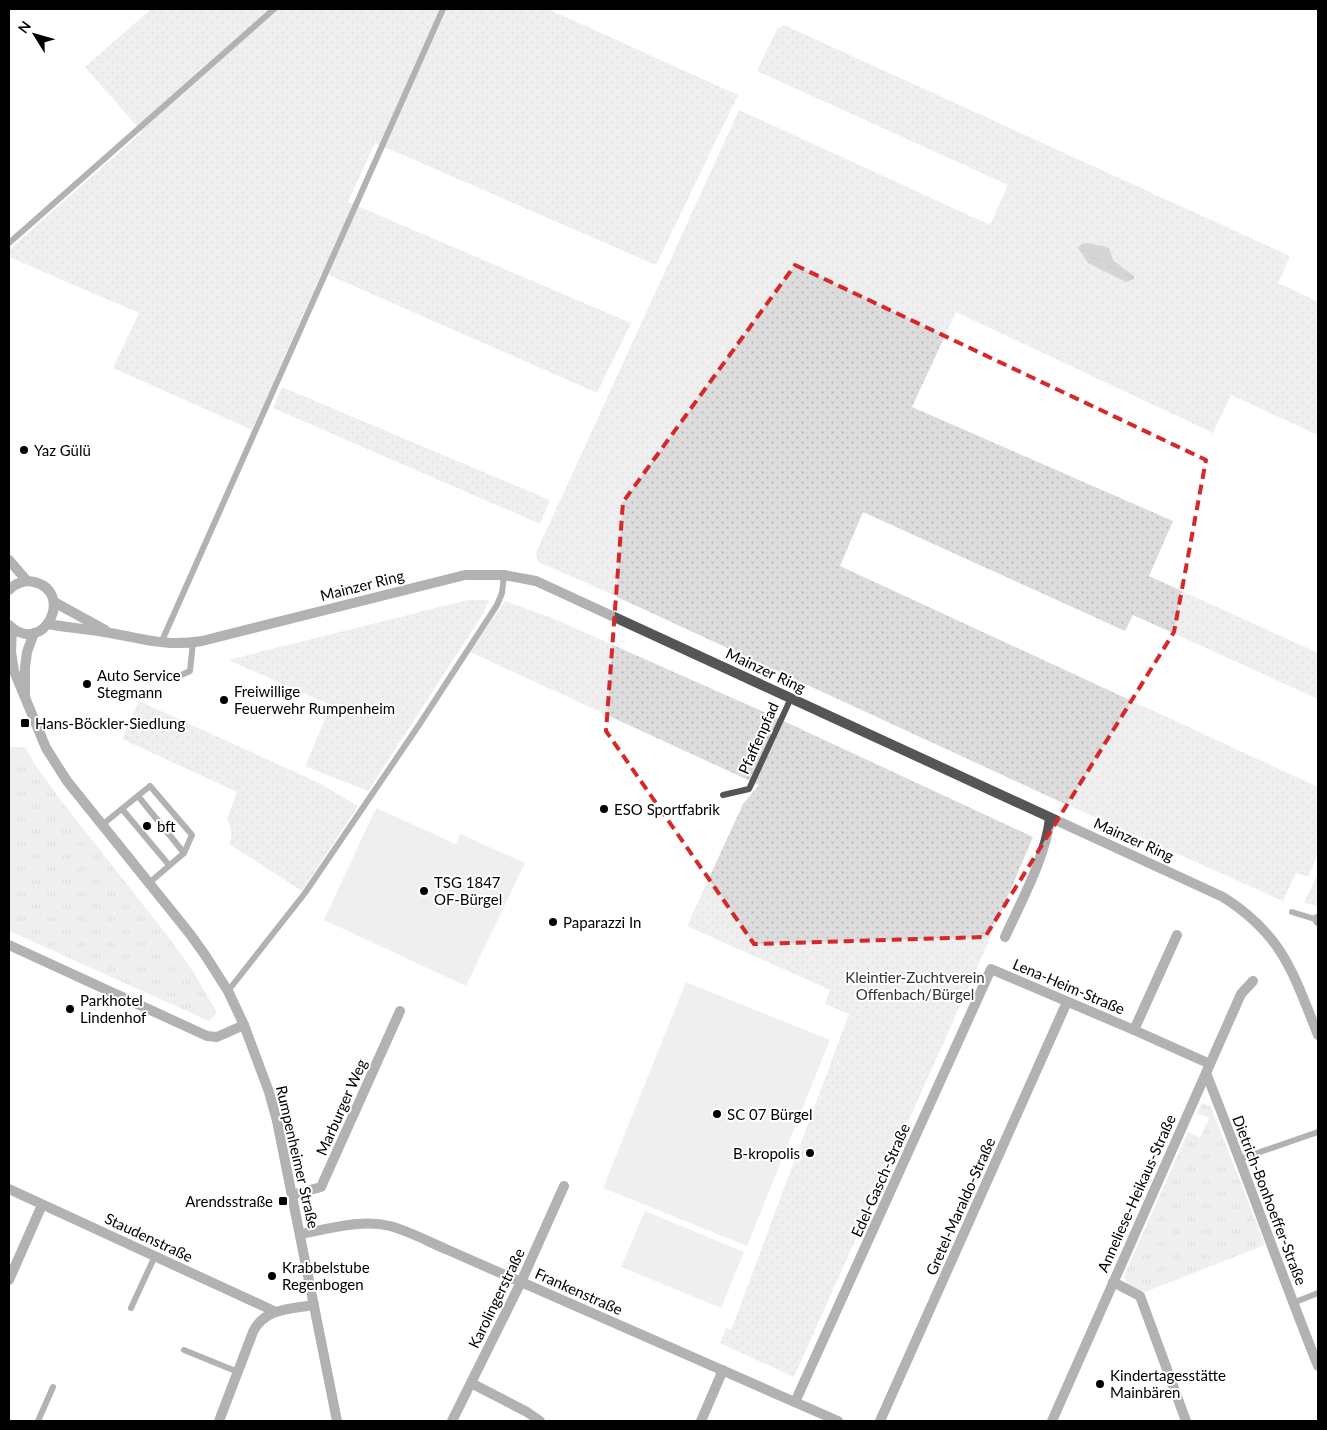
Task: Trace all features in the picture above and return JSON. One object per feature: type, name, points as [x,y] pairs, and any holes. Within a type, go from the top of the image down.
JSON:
[{"type":"street","points":[[9,560],[27,581]]},
{"type":"street","name":"Mainzer Ring","points":[[48,624],[161,643],[193,642],[439,581],[476,574],[504,575],[536,581],[1050,818],[1201,885],[1231,901],[1252,917],[1270,936],[1286,959],[1318,1035]]},
{"type":"street","points":[[9,590],[16,584],[27,581],[35,582],[49,592],[54,602],[53,616],[48,624],[34,633]]},
{"type":"street","name":"Mainzer Ring","points":[[54,602],[110,633]]},
{"type":"street","name":"Rumpenheimer Straße","points":[[25,700],[26,652],[34,633],[24,633],[11,627],[14,672],[25,700],[36,728],[53,760],[67,781],[190,934],[228,991],[244,1024],[269,1092],[277,1120],[337,1421]]},
{"type":"street","points":[[1005,937],[1038,863],[1049,828],[1050,818]]},
{"type":"street","name":"Lena-Heim-Straße","points":[[1134,1030],[1177,936]]},
{"type":"street","points":[[9,946],[207,1036],[217,1037],[244,1024]]},
{"type":"street","name":"Lena-Heim-Straße","points":[[991,969],[1134,1030],[1208,1068]]},
{"type":"street","name":"Edel-Gasch-Straße","points":[[795,1402],[991,969]]},
{"type":"street","name":"Anneliese-Heikaus-Straße","points":[[1052,1421],[1241,994],[1253,981]]},
{"type":"street","name":"Gretel-Maraldo-Straße","points":[[880,1421],[1066,1002]]},
{"type":"street","name":"Marburger Weg","points":[[292,1196],[321,1187],[400,1011]]},
{"type":"street","name":"Dietrich-Bonhoeffer-Straße","points":[[1208,1068],[1293,1303],[1318,1366]]},
{"type":"street","name":"Karolingerstraße","points":[[452,1421],[521,1282],[564,1186]]},
{"type":"street","name":"Staudenstraße","points":[[9,1190],[276,1312]]},
{"type":"street","points":[[9,1280],[42,1204]]},
{"type":"street","name":"Frankenstraße","points":[[300,1234],[353,1225],[391,1227],[838,1421]]},
{"type":"street","points":[[1113,1282],[1140,1296],[1186,1421]]},
{"type":"street","points":[[219,1421],[258,1323],[266,1316],[276,1312],[314,1305]]},
{"type":"street","points":[[701,1421],[723,1370]]},
{"type":"street","points":[[472,1383],[527,1412],[540,1421]]},
{"type":"lane","points":[[9,243],[274,9]]},
{"type":"lane","points":[[161,643],[443,9]]},
{"type":"lane","points":[[228,991],[305,892],[419,725],[497,604],[502,593],[504,575]]},
{"type":"lane","points":[[177,676],[190,671],[193,642]]},
{"type":"lane","name":"Pfaffenpfad","points":[[723,796],[749,789],[790,698]]},
{"type":"lane","points":[[102,825],[150,786],[192,835],[184,852],[149,883]]},
{"type":"lane","points":[[138,796],[184,852]]},
{"type":"lane","points":[[122,809],[169,865]]},
{"type":"lane","points":[[1292,912],[1318,920]]},
{"type":"lane","points":[[1240,1159],[1318,1132]]},
{"type":"lane","points":[[131,1308],[155,1256]]},
{"type":"lane","points":[[1293,1303],[1318,1293]]},
{"type":"lane","points":[[184,1350],[238,1372]]},
{"type":"lane","points":[[38,1421],[54,1388]]},
{"type":"highlighted area","points":[[795,265],[1206,460],[1174,632],[985,937],[754,944],[606,731],[623,502]]},
{"type":"green space","points":[[151,9],[548,9],[738,95],[656,265],[375,143],[348,202],[631,323],[597,393],[322,272],[252,430],[113,368],[139,313],[9,257],[9,250],[142,132],[85,67]]},
{"type":"green space","points":[[784,25],[1290,256],[1278,283],[1318,302],[1318,435],[1231,395],[1213,433],[956,312],[912,407],[1173,521],[1149,576],[1318,653],[1318,699],[1133,615],[1125,631],[863,512],[840,566],[1318,787],[1318,854],[1308,877],[1296,873],[1283,901],[1052,798],[538,562],[536,553],[739,110],[990,225],[1008,185],[757,71],[777,29]]},
{"type":"green space","points":[[282,387],[550,500],[540,524],[273,408]]},
{"type":"green space","points":[[468,600],[489,600],[483,614],[368,791],[305,766],[331,705],[228,660]]},
{"type":"green space","name":"Kleintier-Zuchtverein Offenbach/Bürgel","points":[[505,601],[552,618],[775,717],[1033,837],[981,959],[794,1377],[720,1343],[726,1328],[731,1330],[849,1014],[825,1004],[830,990],[687,926],[743,804],[759,785],[470,652]]},
{"type":"green space","points":[[139,701],[319,783],[358,806],[302,891],[229,844],[231,832],[227,819],[237,792],[122,739]]},
{"type":"green space","points":[[9,747],[25,747],[36,766],[63,803],[170,939],[194,973],[217,1013],[209,1021],[9,931]]},
{"type":"green space","name":"TSG 1847 OF-Bürgel","points":[[376,808],[456,844],[460,834],[525,863],[466,986],[324,920]]},
{"type":"green space","points":[[1318,873],[1318,906],[1304,903]]},
{"type":"green space","name":"SC 07 Bürgel","points":[[686,982],[830,1040],[747,1246],[603,1188]]},
{"type":"green space","points":[[1202,1103],[1211,1107],[1265,1245],[1145,1292],[1127,1285],[1124,1276],[1188,1132],[1200,1138],[1209,1118],[1197,1113]]},
{"type":"green space","points":[[645,1211],[744,1252],[721,1308],[621,1267]]},
{"type":"water","points":[[1088,243],[1107,247],[1113,260],[1134,276],[1134,279],[1126,282],[1088,263],[1078,248],[1081,244]]},
{"type":"place","name":"Yaz Gülü","points":[[24,450]]},
{"type":"place","name":"Auto Service Stegmann","points":[[87,684]]},
{"type":"place","name":"Freiwillige Feuerwehr Rumpenheim","points":[[224,700]]},
{"type":"place","name":"Hans-Böckler-Siedlung","points":[[25,723]]},
{"type":"place","name":"ESO Sportfabrik","points":[[604,809]]},
{"type":"place","name":"bft","points":[[147,826]]},
{"type":"place","name":"TSG 1847 OF-Bürgel","points":[[424,891]]},
{"type":"place","name":"Paparazzi In","points":[[553,922]]},
{"type":"place","name":"Parkhotel Lindenhof","points":[[70,1009]]},
{"type":"place","name":"SC 07 Bürgel","points":[[717,1114]]},
{"type":"place","name":"B-kropolis","points":[[810,1153]]},
{"type":"place","name":"Arendsstraße","points":[[283,1201]]},
{"type":"place","name":"Krabbelstube Regenbogen","points":[[272,1276]]},
{"type":"place","name":"Kindertagesstätte Mainbären","points":[[1100,1384]]}]
